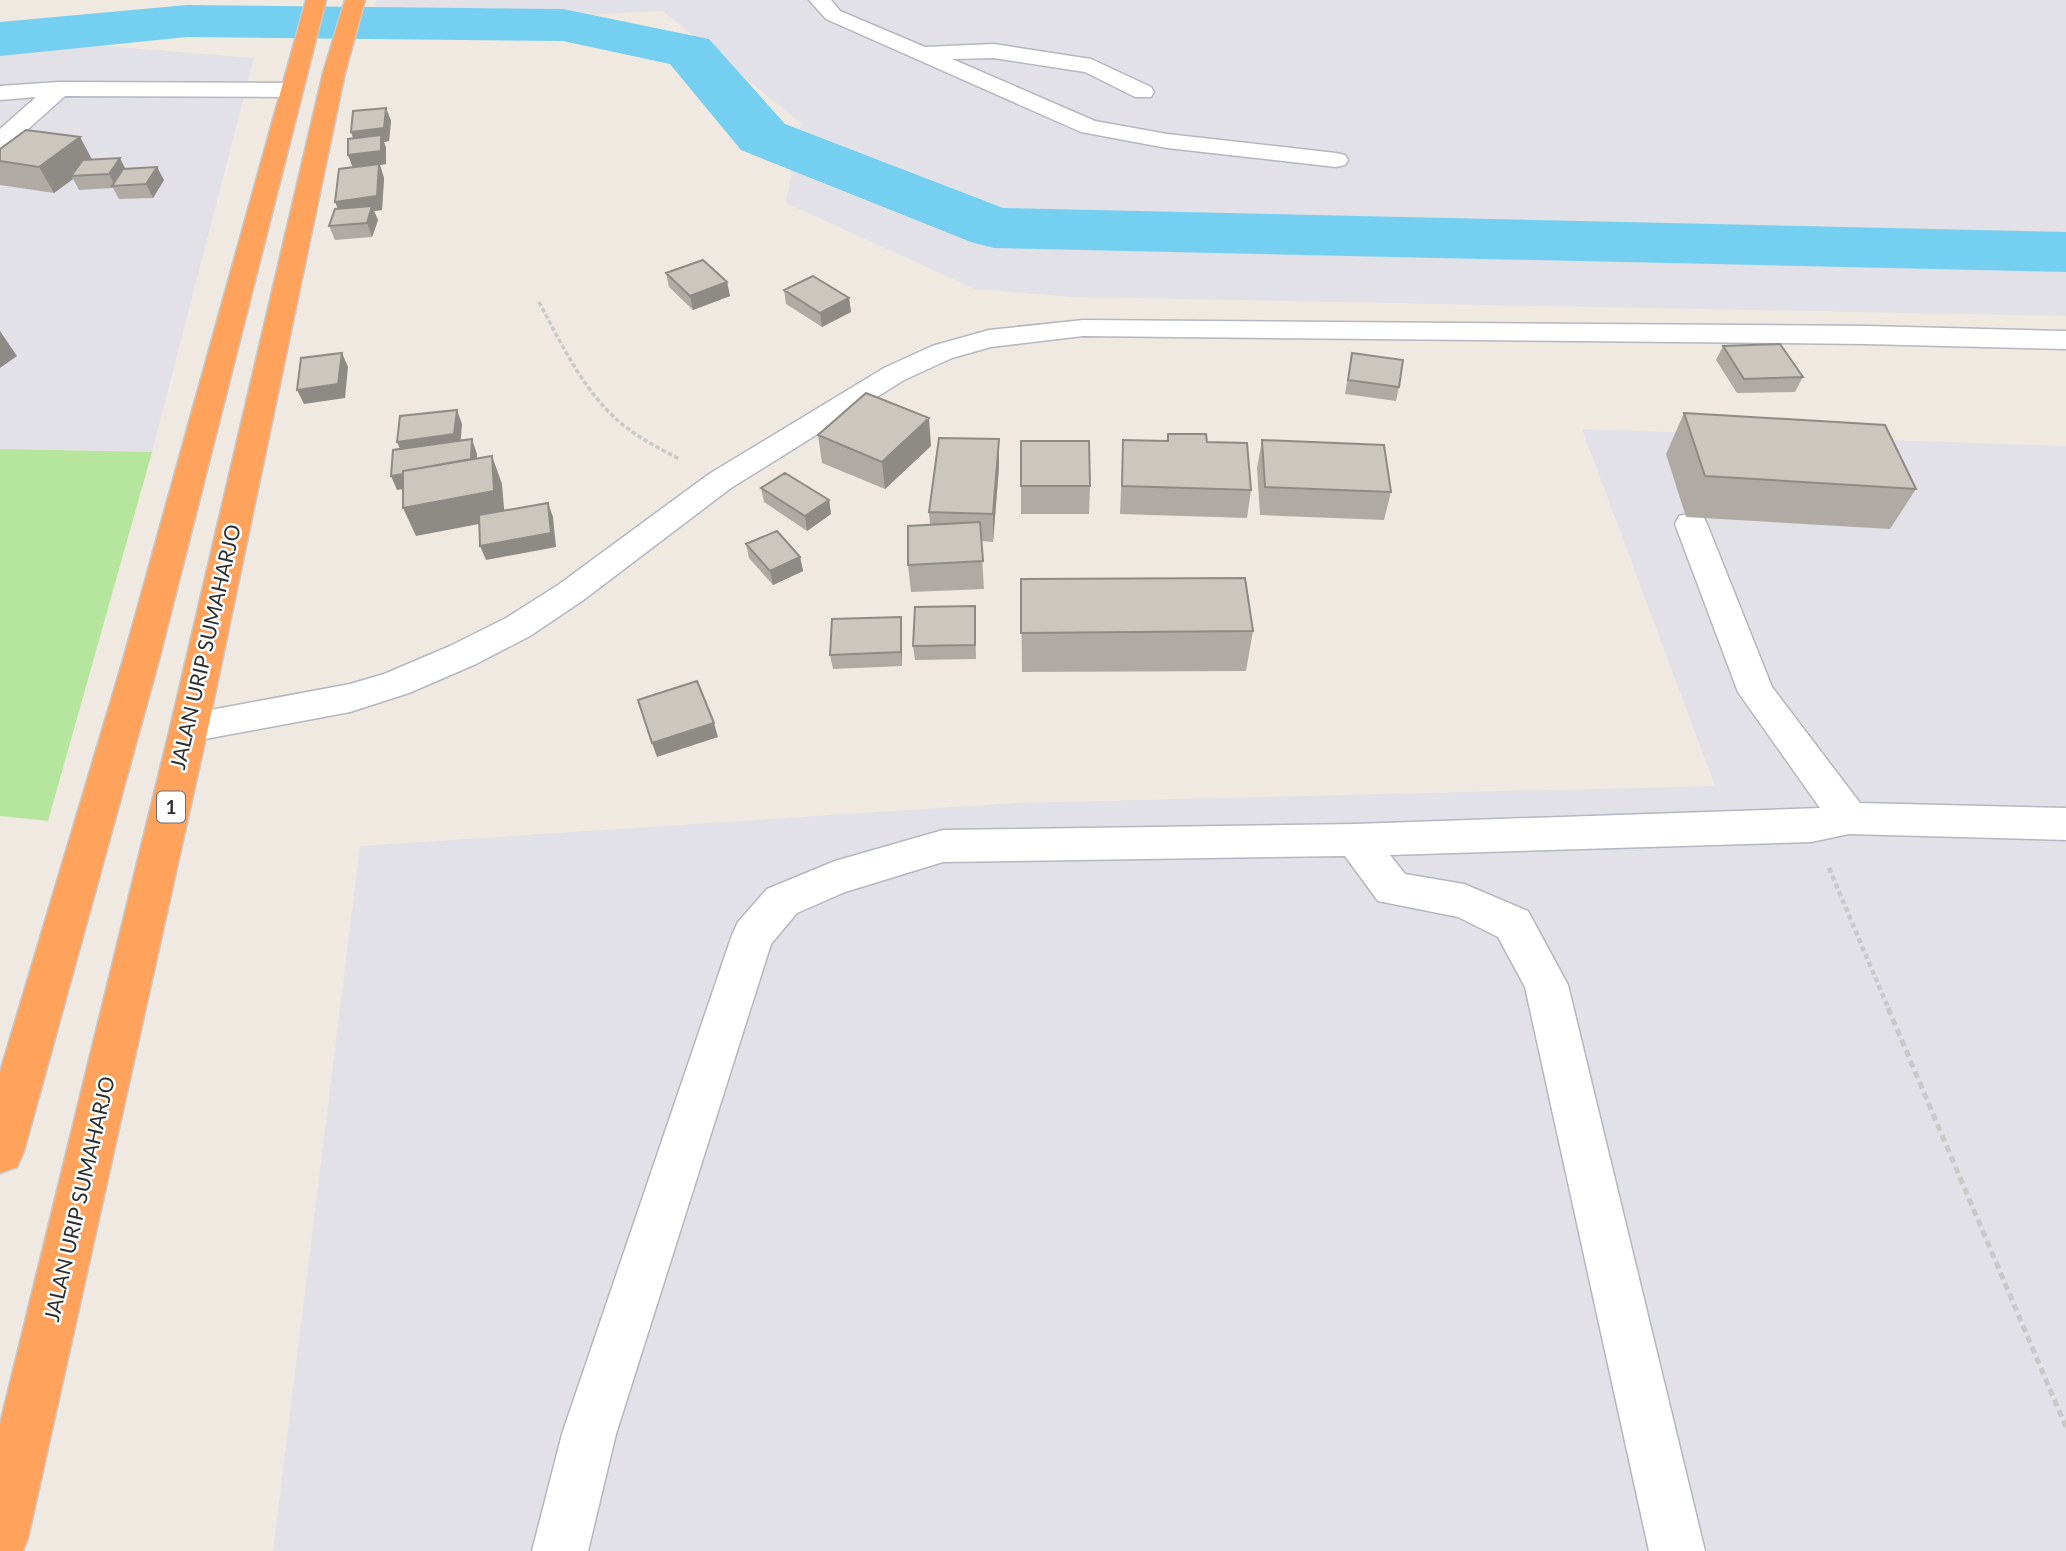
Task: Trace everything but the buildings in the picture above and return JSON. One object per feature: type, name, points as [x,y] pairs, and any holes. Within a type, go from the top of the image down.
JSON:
[{"type":"highway","points":[[0,1151],[14,1049],[141,660],[314,5]]},
{"type":"highway","name":"JALAN URIP SUMAHARJO","points":[[0,1538],[188,729],[334,73],[353,5]]},
{"type":"street","points":[[819,0],[833,15],[1089,127],[1167,141],[1336,160]]},
{"type":"street","points":[[917,54],[994,51],[1090,66],[1143,92]]},
{"type":"street","points":[[0,93],[294,83]]},
{"type":"street","points":[[0,142],[59,89]]},
{"type":"street","points":[[188,729],[350,698],[396,684],[463,655],[518,627],[570,593],[720,481],[894,374],[942,352],[989,339],[1083,328],[1824,334],[2066,340]]},
{"type":"street","points":[[1691,524],[1756,692],[1830,822]]},
{"type":"street","points":[[560,1551],[589,1434],[753,935],[782,901],[835,878],[943,846],[1355,840],[1830,822],[2066,824]]},
{"type":"street","points":[[1355,840],[1393,889],[1464,901],[1513,924],[1546,985],[1677,1551]]},
{"type":"path","points":[[539,302],[580,375],[606,409],[646,441],[720,481]]},
{"type":"path","points":[[1830,822],[2066,1427]]},
{"type":"shaded area","points":[[376,0],[2066,0],[2066,316],[1073,297],[975,289],[786,203],[801,123],[663,11],[370,25]]},
{"type":"shaded area","points":[[68,43],[254,58],[152,452],[0,449],[0,52]]},
{"type":"shaded area","points":[[1582,429],[2066,446],[2066,1551],[273,1551],[360,846],[1015,803],[1715,786]]},
{"type":"green space","points":[[0,449],[152,452],[48,821],[0,816]]},
{"type":"waterway","points":[[0,39],[187,21],[563,25],[689,51],[763,137],[994,228],[2066,252]]}]
